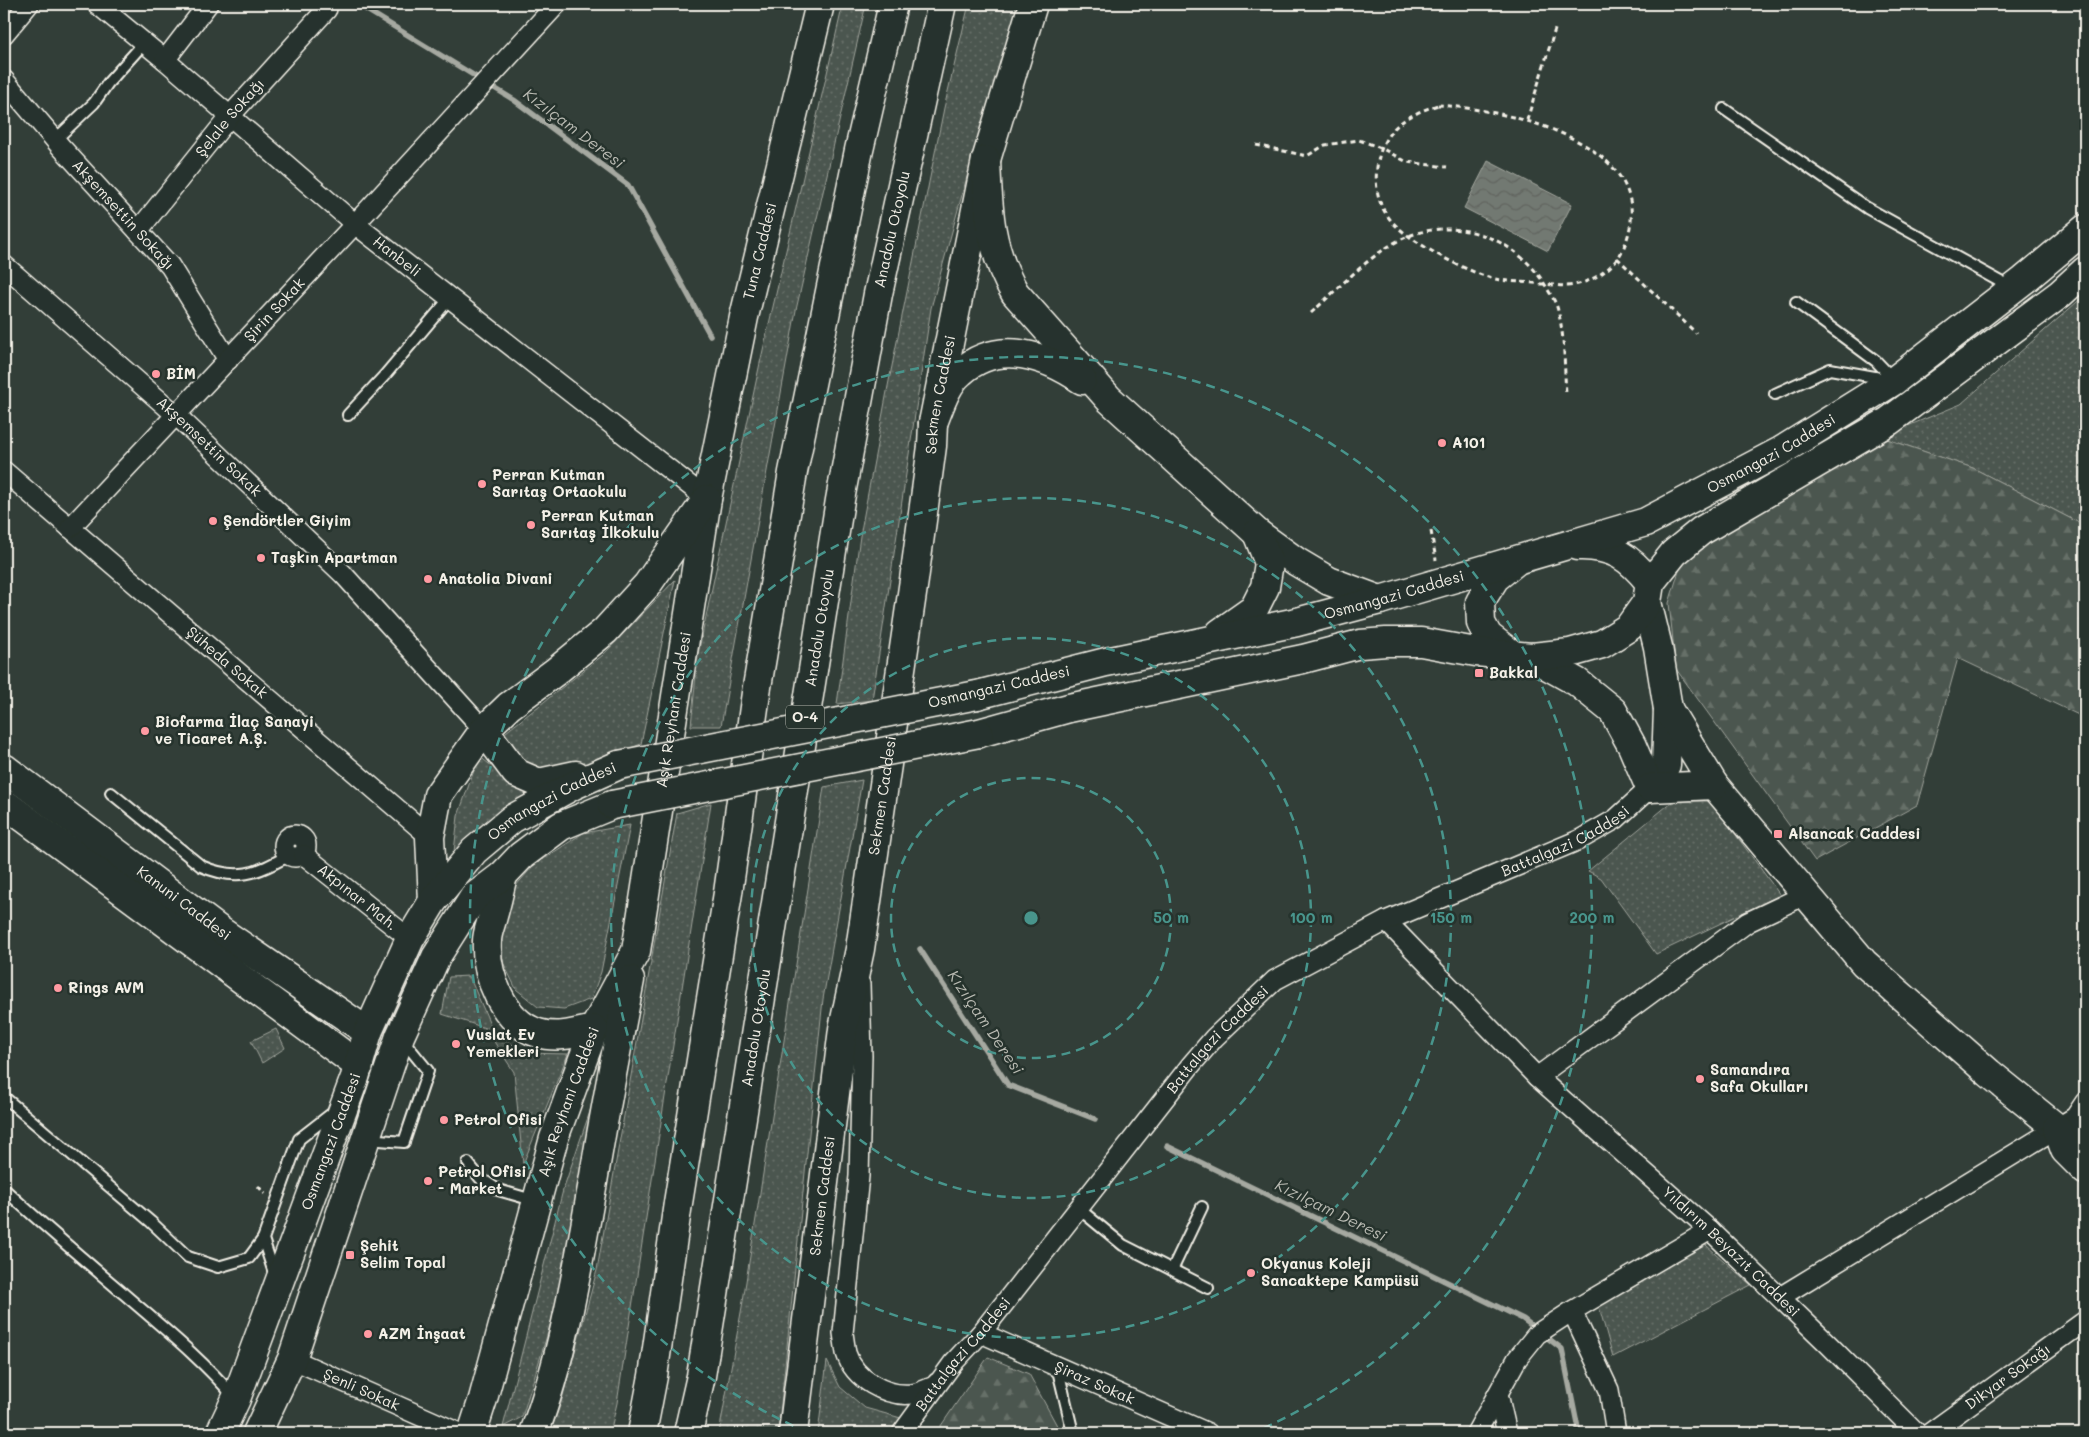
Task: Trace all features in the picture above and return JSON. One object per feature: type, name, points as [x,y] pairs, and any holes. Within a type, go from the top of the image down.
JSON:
[{"type":"main road","name":"Tuna Caddesi","points":[[707,499],[744,317],[820,4]]},
{"type":"main road","points":[[642,1433],[653,1376],[728,893],[756,693],[793,472],[859,150],[893,4]]},
{"type":"main road","name":"Anadolu Otoyolu","points":[[688,1433],[701,1376],[840,500],[878,294],[942,4]]},
{"type":"main road","points":[[1033,4],[986,160],[988,209],[993,244],[1003,273],[1015,293],[1109,399],[1257,533],[1297,562],[1329,581],[1380,600]]},
{"type":"main road","name":"Sekmen Caddesi","points":[[793,1433],[842,1029],[860,949],[914,580],[932,446],[933,423],[986,160]]},
{"type":"main road","name":"Osmangazi Caddesi","points":[[220,1433],[236,1399],[278,1286],[359,1066],[368,1032],[410,939],[433,901],[474,851],[512,820],[574,785],[618,765],[977,695],[1098,664],[1297,622],[1380,600],[1646,522],[1780,451],[1895,380],[2085,229]]},
{"type":"main road","name":"Osmangazi Caddesi","points":[[257,1433],[292,1359],[395,1049],[431,966],[451,931],[474,897],[503,874],[521,856],[561,826],[612,805],[979,734],[1069,708],[1294,661],[1360,644],[1421,642],[1476,652],[1522,656],[1570,653],[1602,644],[1629,627],[1674,554],[1701,531],[1890,421],[2060,294],[2085,271]]},
{"type":"main road","points":[[933,423],[949,386],[960,372],[976,362],[992,356],[1012,353],[1031,354],[1050,361],[1066,369],[1109,399]]},
{"type":"main road","points":[[433,901],[430,837],[438,795],[484,730],[509,706],[555,672],[604,631],[647,585],[707,499]]},
{"type":"main road","name":"Aşık Reyhani Caddesi","points":[[534,1433],[547,1399],[579,1261],[608,1092],[636,951],[707,499]]},
{"type":"main road","points":[[1208,641],[1254,609],[1265,587],[1270,563],[1257,533]]},
{"type":"main road","points":[[1548,551],[1580,545],[1605,549],[1623,555],[1638,568],[1649,593],[1668,709],[1666,765],[1650,788]]},
{"type":"main road","points":[[1520,558],[1495,578],[1480,602],[1481,623],[1488,636],[1522,656],[1577,682],[1613,711],[1632,746],[1650,788]]},
{"type":"main road","points":[[1668,709],[1714,785],[1864,963],[1989,1074],[2057,1128],[2078,1134],[2085,1141]]},
{"type":"main road","points":[[484,730],[516,773],[539,783],[618,765]]},
{"type":"main road","name":"Kanuni Caddesi","points":[[4,768],[219,930],[395,1049]]},
{"type":"main road","points":[[1650,788],[1714,785]]},
{"type":"main road","name":"Kanuni Caddesi","points":[[4,803],[359,1066]]},
{"type":"main road","points":[[503,874],[486,944],[496,989],[508,1011],[520,1023],[538,1033],[567,1035],[594,1029]]},
{"type":"main road","name":"Aşık Reyhani Caddesi","points":[[472,1433],[554,1138],[594,1029],[636,951]]},
{"type":"main road","points":[[359,1066],[395,1049]]},
{"type":"main road","points":[[2057,1128],[2065,1150],[2085,1170]]},
{"type":"street","points":[[4,34],[29,4]]},
{"type":"street","name":"Hanbeli","points":[[97,4],[165,60],[355,224],[707,499]]},
{"type":"street","points":[[165,60],[208,4]]},
{"type":"street","name":"Şirin Sokak","points":[[70,528],[355,224],[557,4]]},
{"type":"street","name":"Şelale Sokağı","points":[[138,231],[230,116],[326,9]]},
{"type":"street","name":"Akşemsettin Sokağı","points":[[4,80],[55,140],[170,266],[228,360]]},
{"type":"street","name":"Akşemsettin Sokak","points":[[4,265],[176,414],[343,574],[484,730]]},
{"type":"street","name":"Şüheda Sokak","points":[[4,471],[430,837]]},
{"type":"street","name":"Battalgazi Caddesi","points":[[902,1433],[953,1363],[981,1332],[1190,1066],[1214,1038],[1275,980],[1386,921],[1579,840],[1616,819],[1650,788]]},
{"type":"street","name":"Akpınar Mah.","points":[[296,855],[410,939]]},
{"type":"street","points":[[1537,1078],[1748,922],[1807,894]]},
{"type":"street","name":"Yıldırım Beyazıt Caddesi","points":[[1386,921],[1537,1078],[1710,1230],[1917,1433]]},
{"type":"street","points":[[860,949],[862,1056],[859,1176],[843,1333],[847,1354],[857,1371],[872,1385],[890,1391],[912,1394],[935,1386],[953,1363]]},
{"type":"street","points":[[1780,1297],[2075,1117],[2085,1102]]},
{"type":"street","points":[[1476,1433],[1517,1359],[1544,1330],[1572,1311],[1710,1230]]},
{"type":"street","points":[[1572,1311],[1609,1390],[1616,1433]]},
{"type":"street","name":"Dikyar Sokağı","points":[[1930,1433],[2085,1321]]},
{"type":"street","name":"Şiraz Sokak","points":[[981,1332],[1208,1433]]},
{"type":"street","name":"Şenli Sokak","points":[[292,1359],[459,1433]]},
{"type":"street","points":[[1498,1394],[1507,1433]]},
{"type":"lane","points":[[55,140],[94,103],[108,83],[144,43]]},
{"type":"lane","points":[[1724,109],[1867,208],[2012,288]]},
{"type":"lane","points":[[348,415],[385,375],[450,298]]},
{"type":"lane","points":[[1796,302],[1876,361],[1895,380]]},
{"type":"lane","points":[[1775,394],[1830,369],[1855,375],[1895,380]]},
{"type":"lane","points":[[111,793],[201,866],[215,872],[227,874],[252,873],[296,855]]},
{"type":"lane","points":[[366,1139],[404,1142],[428,1071],[395,1049]]},
{"type":"lane","points":[[4,1097],[151,1222],[188,1257],[218,1268],[249,1258],[263,1239],[299,1139],[345,1102]]},
{"type":"lane","points":[[468,1163],[480,1178],[498,1190],[536,1202]]},
{"type":"lane","points":[[4,1189],[44,1226],[150,1316],[215,1375],[236,1399]]},
{"type":"lane","points":[[1172,1270],[1202,1207]]},
{"type":"lane","points":[[1078,1208],[1123,1245],[1208,1288]]},
{"type":"lane","points":[[263,1239],[278,1286]]},
{"type":"lane","points":[[1057,1366],[1073,1433]]},
{"type":"path","points":[[1527,120],[1556,26]]},
{"type":"path","points":[[1438,105],[1495,112],[1527,120],[1564,135],[1599,155],[1616,169],[1627,188],[1632,210],[1630,232],[1622,252],[1608,269],[1589,281],[1567,286],[1498,279],[1444,259],[1409,236],[1389,218],[1378,196],[1375,171],[1381,148],[1394,127],[1414,112],[1438,105]]},
{"type":"path","points":[[1256,145],[1307,156],[1324,145],[1359,140],[1381,148],[1407,162],[1447,167]]},
{"type":"path","points":[[1311,313],[1373,257],[1409,236],[1441,229],[1478,232],[1512,248],[1539,273],[1557,306],[1563,342],[1566,393]]},
{"type":"path","points":[[1617,258],[1696,333]]},
{"type":"path","points":[[1431,531],[1436,560]]},
{"type":"green space","points":[[843,4],[866,4],[796,310],[721,726],[691,726],[698,654],[760,363]]},
{"type":"green space","points":[[969,4],[1019,4],[968,173],[931,308],[872,700],[837,704],[860,536],[888,386],[944,108]]},
{"type":"green space","points":[[2085,295],[2085,526],[1973,468],[1881,437],[1961,404]]},
{"type":"green space","points":[[1881,437],[1973,468],[2085,526],[2085,718],[1958,658],[1917,805],[1815,861],[1676,669],[1669,603],[1683,558]]},
{"type":"green space","points":[[675,580],[641,744],[554,778],[522,769],[501,736],[603,655]]},
{"type":"green space","points":[[479,756],[527,794],[454,852],[458,816]]},
{"type":"green space","points":[[862,780],[823,999],[778,1433],[719,1433],[742,1307],[824,787]]},
{"type":"green space","points":[[1673,801],[1711,801],[1780,895],[1656,954],[1601,878],[1588,871]]},
{"type":"green space","points":[[711,803],[617,1403],[610,1433],[550,1433],[561,1403],[597,1270],[677,813]]},
{"type":"green space","points":[[630,825],[601,972],[591,999],[564,1009],[538,1007],[516,989],[503,962],[500,927],[508,895],[533,866],[583,833]]},
{"type":"green space","points":[[469,976],[491,1026],[522,1053],[568,1054],[523,1164],[514,1072],[485,1028],[442,1014],[449,977]]},
{"type":"green space","points":[[276,1029],[285,1048],[262,1063],[251,1041]]},
{"type":"green space","points":[[597,1091],[564,1280],[522,1417],[503,1427],[563,1190]]},
{"type":"green space","points":[[1706,1245],[1751,1285],[1613,1357],[1598,1303]]},
{"type":"green space","points":[[988,1357],[1029,1374],[1061,1433],[936,1433]]},
{"type":"green space","points":[[827,1361],[840,1387],[865,1408],[901,1418],[890,1433],[818,1433]]},
{"type":"water","points":[[1488,161],[1572,204],[1548,251],[1464,208]]},
{"type":"waterway","name":"Kızılçam Deresi","points":[[357,4],[514,100],[628,185],[710,335]]},
{"type":"waterway","name":"Kızılçam Deresi","points":[[920,949],[1008,1085],[1095,1119]]},
{"type":"waterway","name":"Kızılçam Deresi","points":[[1167,1146],[1523,1319],[1562,1349],[1579,1433]]},
{"type":"place","name":"BİM","points":[[156,374]]},
{"type":"place","name":"A101","points":[[1442,443]]},
{"type":"place","name":"Perran Kutman Sarıtaş Ortaokulu","points":[[482,484]]},
{"type":"place","name":"Şendörtler Giyim","points":[[213,521]]},
{"type":"place","name":"Perran Kutman Sarıtaş İlkokulu","points":[[531,525]]},
{"type":"place","name":"Taşkın Apartman","points":[[261,558]]},
{"type":"place","name":"Anatolia Divani","points":[[428,579]]},
{"type":"place","name":"Bakkal","points":[[1479,673]]},
{"type":"place","name":"Biofarma İlaç Sanayi ve Ticaret A.Ş.","points":[[145,731]]},
{"type":"place","name":"Alsancak Caddesi","points":[[1778,834]]},
{"type":"place","name":"Rings AVM","points":[[58,988]]},
{"type":"place","name":"Vuslat Ev Yemekleri","points":[[456,1044]]},
{"type":"place","name":"Samandıra Safa Okulları","points":[[1700,1079]]},
{"type":"place","name":"Petrol Ofisi","points":[[444,1120]]},
{"type":"place","name":"Petrol Ofisi - Market","points":[[428,1181]]},
{"type":"place","name":"Şehit Selim Topal","points":[[350,1255]]},
{"type":"place","name":"Okyanus Koleji Sancaktepe Kampüsü","points":[[1251,1273]]},
{"type":"place","name":"AZM İnşaat","points":[[368,1334]]}]
